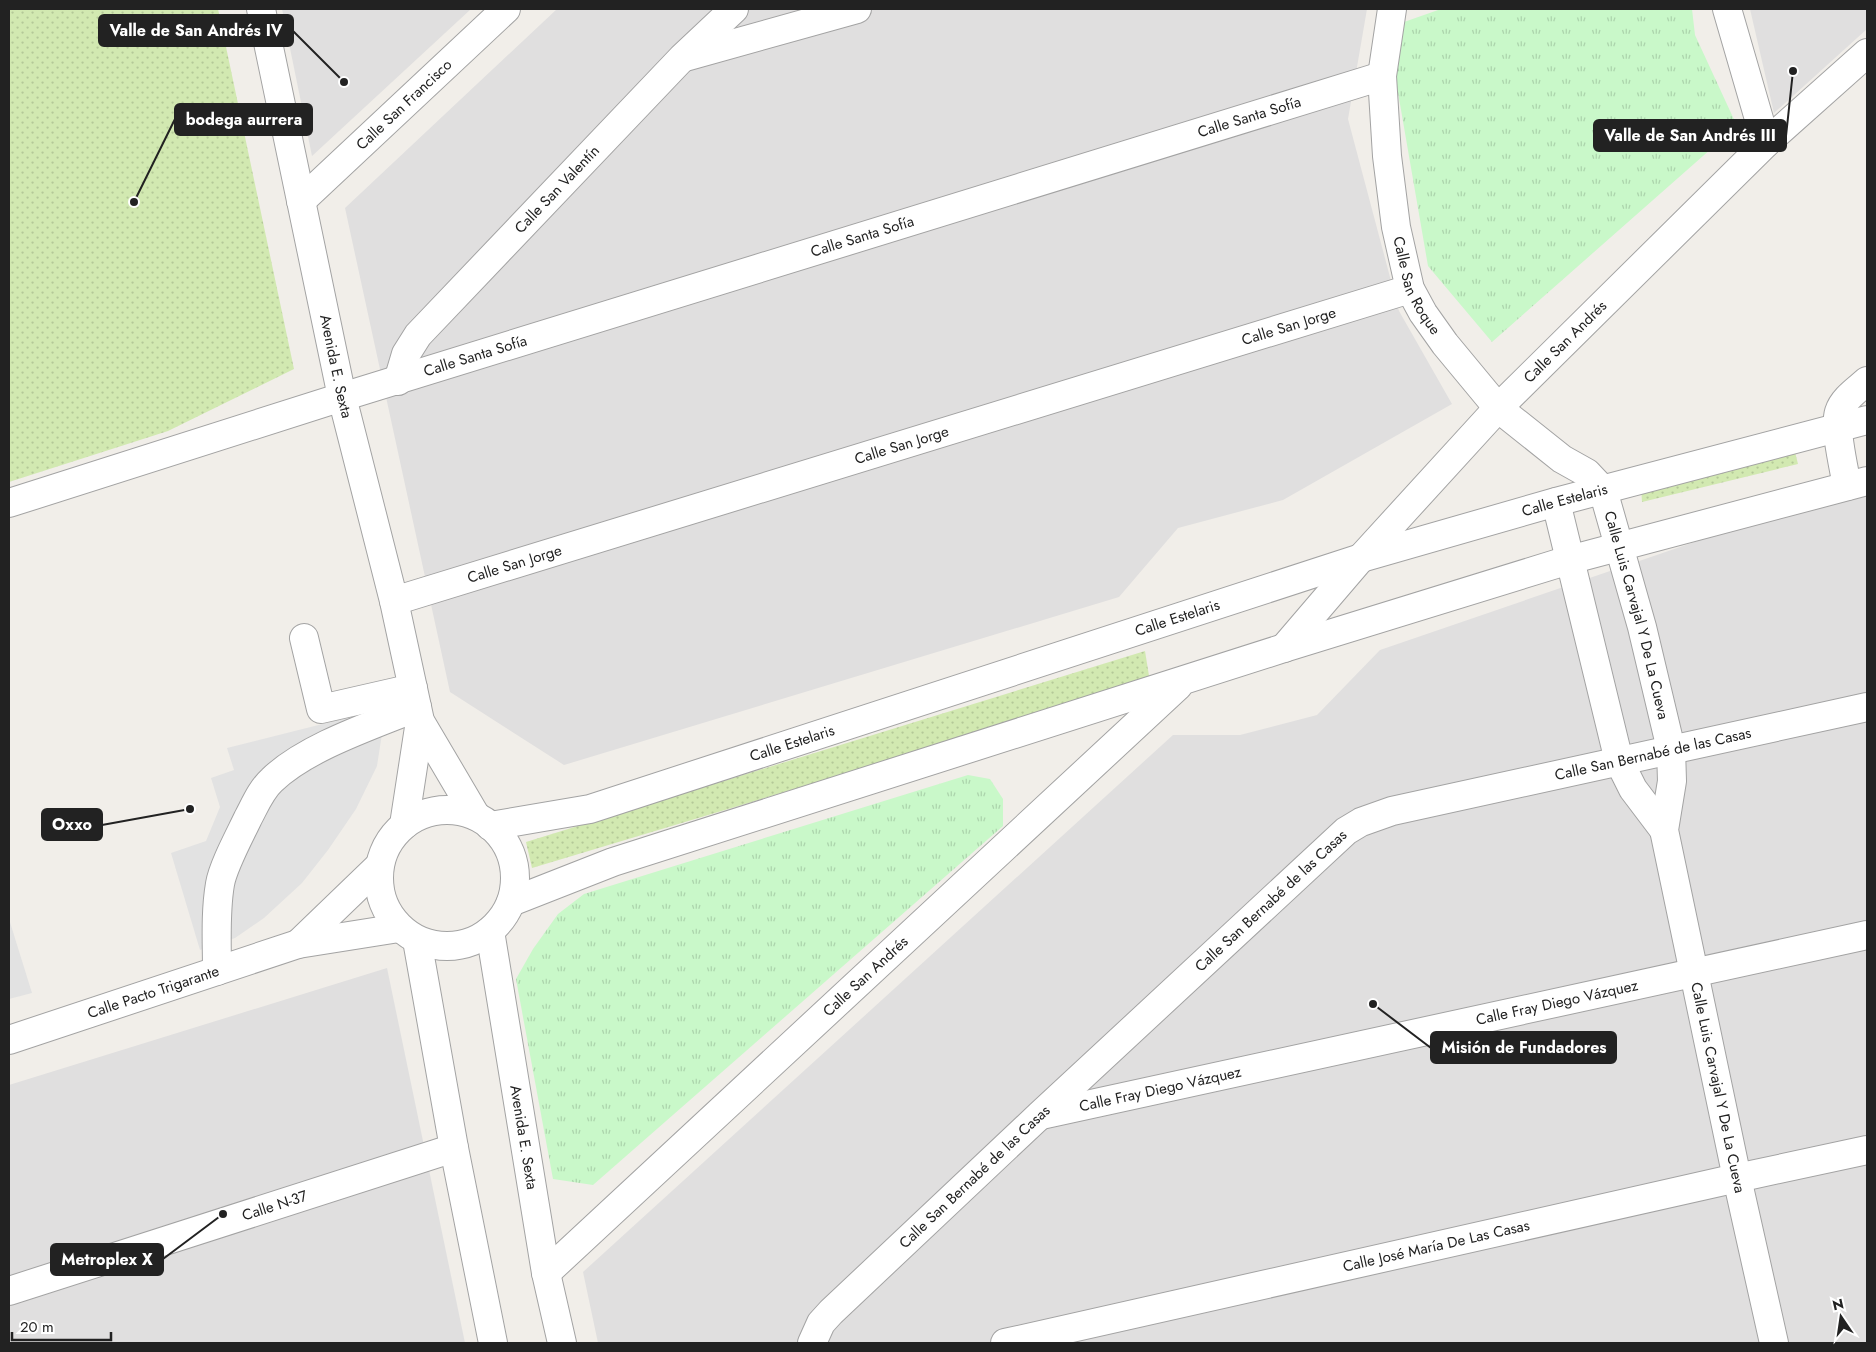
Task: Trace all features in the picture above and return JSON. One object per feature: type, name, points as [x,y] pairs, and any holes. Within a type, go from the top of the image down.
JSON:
[{"type":"street","name":"Avenida E. Sexta","points":[[261,9],[342,398],[394,601],[417,706],[483,821]]},
{"type":"street","name":"Calle San Francisco","points":[[301,201],[506,9]]},
{"type":"street","name":"Calle San Valentín","points":[[398,381],[406,354],[418,335],[682,58],[734,9]]},
{"type":"street","points":[[682,58],[857,9]]},
{"type":"street","name":"Calle San Roque","points":[[1392,9],[1382,76],[1387,156],[1396,227],[1410,289],[1423,313],[1445,344],[1498,408],[1562,459],[1588,473],[1603,490]]},
{"type":"street","points":[[1727,9],[1766,143]]},
{"type":"street","name":"Calle San Andrés","points":[[1284,648],[1361,558],[1498,408],[1766,143],[1867,52]]},
{"type":"street","name":"Calle Santa Sofía","points":[[9,503],[1382,76]]},
{"type":"street","name":"Calle San Jorge","points":[[394,601],[1410,289]]},
{"type":"street","points":[[511,902],[613,862],[1284,648],[1569,560],[1857,483],[1838,427],[1839,413],[1847,399],[1867,381]]},
{"type":"street","name":"Calle Estelaris","points":[[483,821],[590,809],[1361,558],[1556,502],[1867,420]]},
{"type":"street","name":"Calle Luis Carvajal Y De La Cueva","points":[[1603,490],[1642,627],[1671,749],[1672,781],[1664,830],[1737,1178],[1774,1343]]},
{"type":"street","name":"Calle Luis Carvajal Y De La Cueva","points":[[1556,502],[1619,761],[1633,790],[1664,830]]},
{"type":"street","points":[[304,638],[321,709],[417,706]]},
{"type":"street","name":"Calle San Andrés","points":[[546,1274],[1185,680]]},
{"type":"street","name":"Avenida E. Sexta","points":[[404,825],[417,706]]},
{"type":"street","points":[[217,971],[217,919],[220,883],[238,838],[261,794],[271,781],[304,757],[346,736],[417,706]]},
{"type":"street","name":"Calle San Bernabé de las Casas","points":[[812,1343],[821,1323],[831,1312],[1346,831],[1361,822],[1392,811],[1867,707]]},
{"type":"street","points":[[446,810],[461,812],[483,821],[501,837],[509,850],[515,876],[511,902],[502,918],[490,931],[468,943],[442,946],[408,934],[386,910],[379,889],[379,866],[384,850],[393,836],[404,825],[417,817],[446,810]]},
{"type":"street","name":"Calle Pacto Trigarante","points":[[298,944],[379,866]]},
{"type":"street","name":"Avenida E. Sexta","points":[[490,931],[546,1274],[562,1343]]},
{"type":"street","points":[[408,934],[493,1343]]},
{"type":"street","name":"Calle Pacto Trigarante","points":[[9,1040],[298,944],[408,934]]},
{"type":"street","name":"Calle Fray Diego Vázquez","points":[[1040,1115],[1867,935]]},
{"type":"street","name":"Calle N-37","points":[[9,1291],[454,1148]]},
{"type":"street","name":"Calle José María De Las Casas","points":[[1005,1343],[1867,1150]]},
{"type":"shaded area","points":[[282,9],[471,9],[312,156]]},
{"type":"shaded area","points":[[557,9],[1367,9],[1348,119],[1399,311],[1452,404],[1283,500],[1178,528],[1119,597],[564,765],[450,692],[345,208]]},
{"type":"shaded area","points":[[1750,9],[1867,9],[1867,29],[1774,113]]},
{"type":"shaded area","points":[[1867,489],[1867,1343],[598,1343],[583,1272],[1173,735],[1240,735],[1317,715],[1380,650],[1826,497]]},
{"type":"shaded area","points":[[386,708],[377,766],[356,809],[328,850],[302,883],[264,918],[235,938],[200,950],[171,853],[206,841],[220,807],[211,778],[234,770],[227,748]]},
{"type":"shaded area","points":[[9,919],[32,993],[9,999]]},
{"type":"shaded area","points":[[387,968],[465,1343],[9,1343],[9,1085]]},
{"type":"green space","points":[[9,9],[218,9],[294,369],[168,431],[9,482]]},
{"type":"green space","points":[[1441,9],[1692,9],[1695,35],[1737,126],[1492,342],[1428,266],[1396,81],[1404,22]]},
{"type":"green space","points":[[1794,448],[1798,464],[1642,502],[1641,487]]},
{"type":"green space","points":[[1145,651],[1150,682],[532,868],[526,842]]},
{"type":"green space","points":[[968,775],[990,779],[1003,799],[1003,826],[593,1185],[553,1179],[516,979],[533,949],[558,914],[584,894]]},
{"type":"place","name":"Valle de San Andrés III","points":[[1793,71]]},
{"type":"place","name":"Valle de San Andrés IV","points":[[344,82]]},
{"type":"place","name":"bodega aurrera","points":[[134,202]]},
{"type":"place","name":"Oxxo","points":[[190,809]]},
{"type":"place","name":"Misión de Fundadores","points":[[1373,1004]]},
{"type":"place","name":"Metroplex X","points":[[223,1214]]}]
